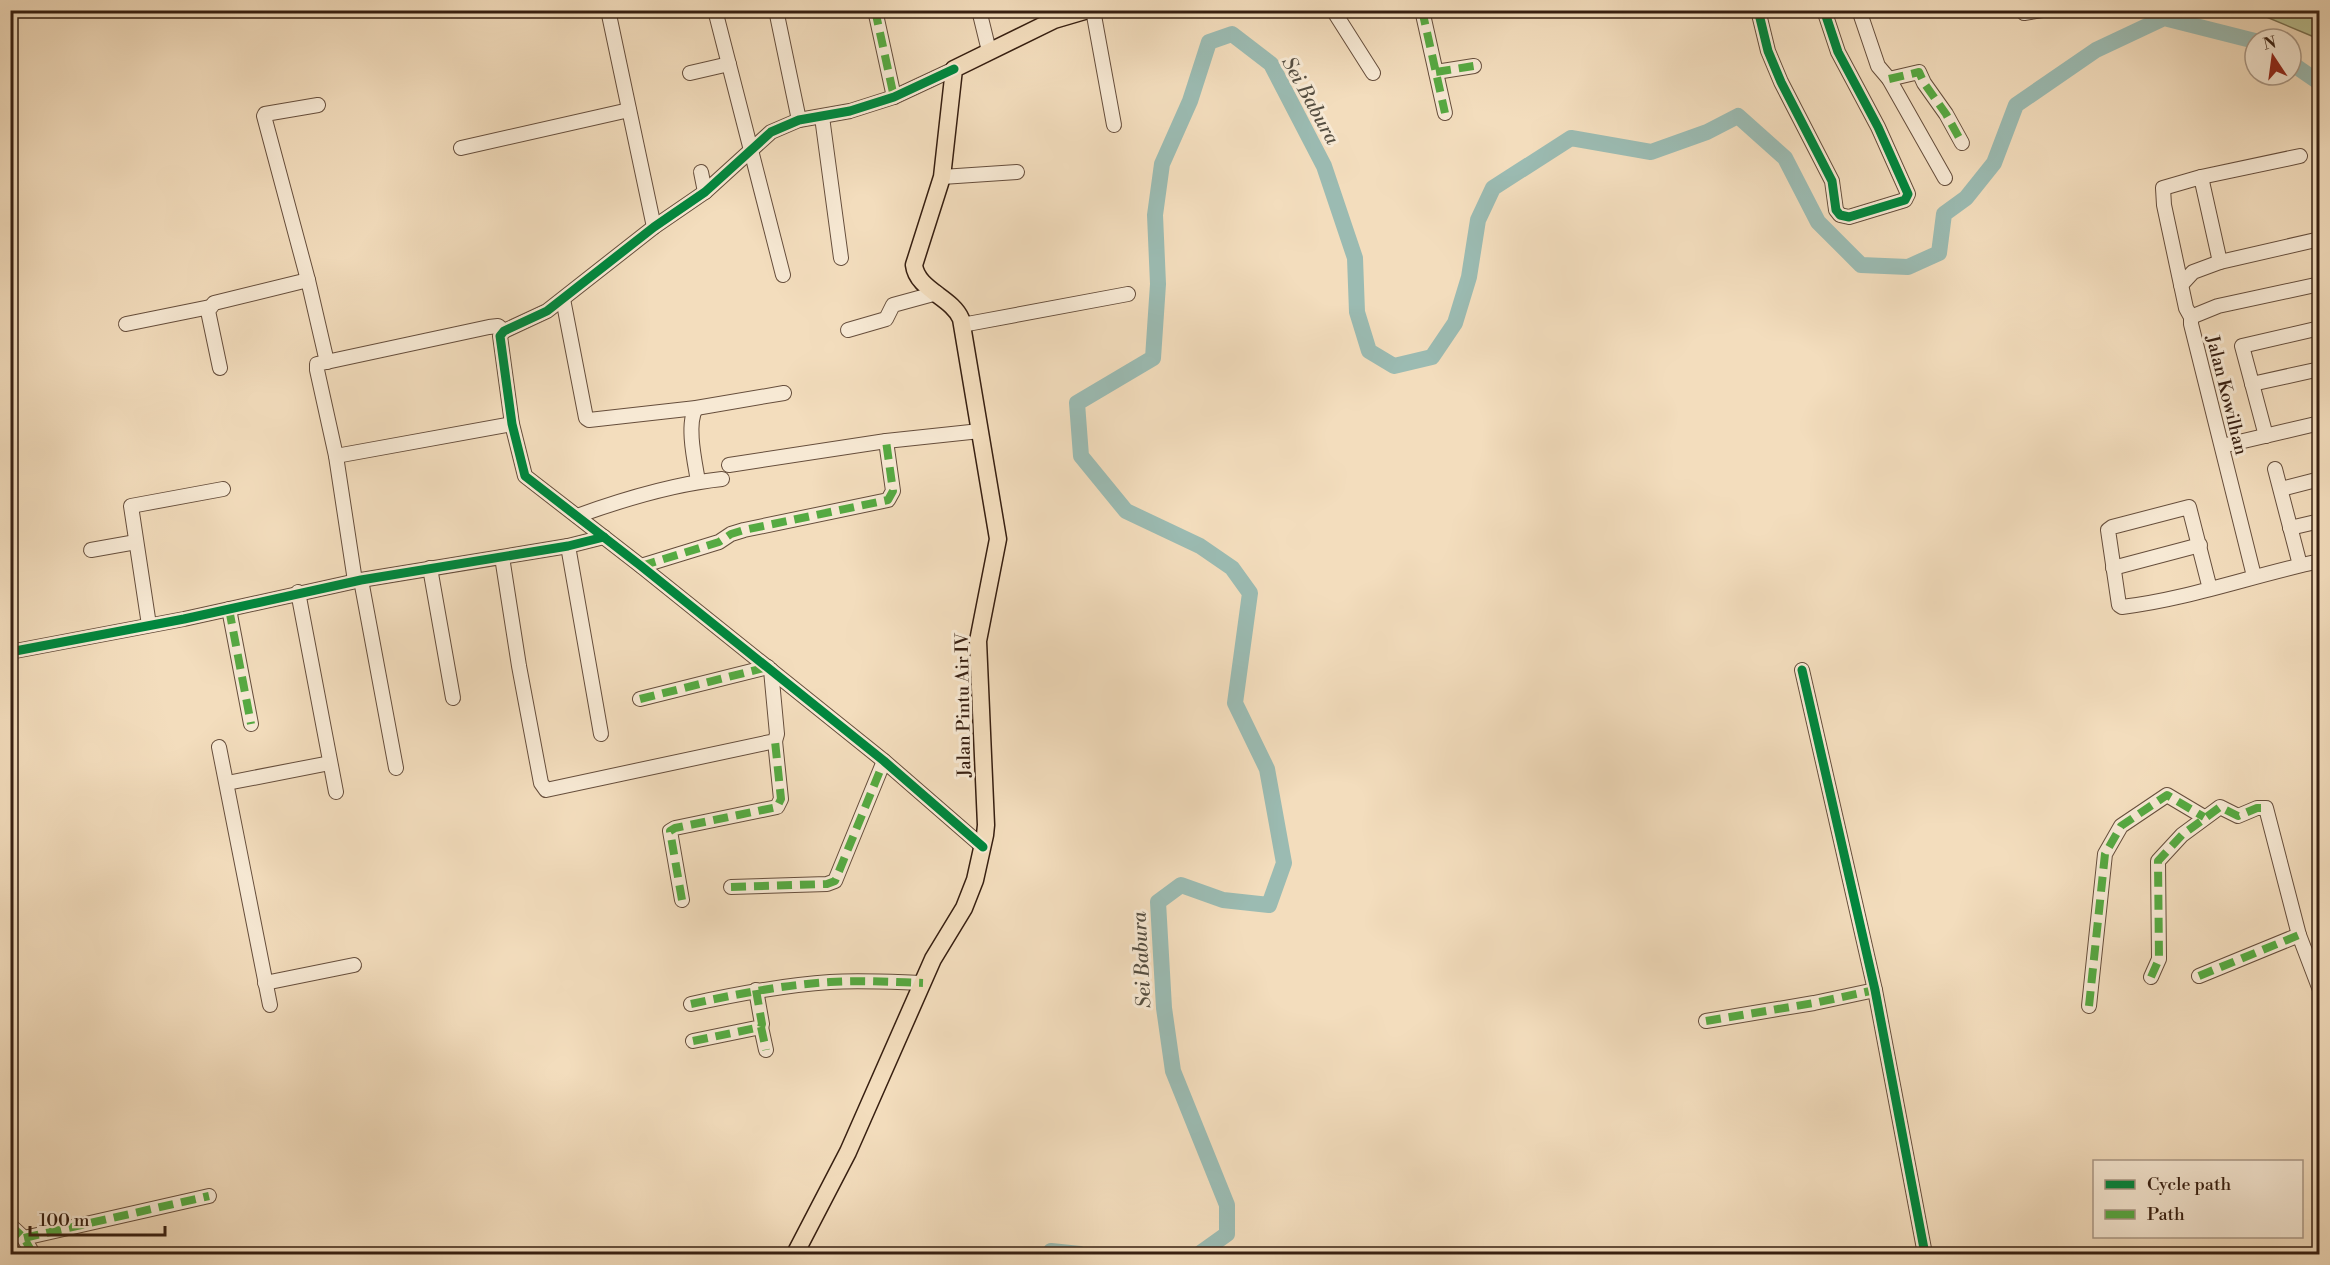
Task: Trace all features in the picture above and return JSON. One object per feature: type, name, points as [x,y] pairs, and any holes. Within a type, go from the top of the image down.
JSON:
[{"type":"main road","points":[[954,69],[1054,21],[1088,10]]},
{"type":"main road","name":"Jalan Pintu Air IV","points":[[795,1254],[848,1152],[933,959],[964,908],[975,880],[986,825],[978,641],[998,539],[962,325],[957,312],[920,279],[914,265],[942,177],[954,69]]},
{"type":"street","points":[[608,10],[654,226]]},
{"type":"street","points":[[715,10],[783,275]]},
{"type":"street","points":[[776,10],[799,120]]},
{"type":"street","points":[[875,10],[894,97]]},
{"type":"street","points":[[980,10],[989,51]]},
{"type":"street","points":[[1093,10],[1114,125]]},
{"type":"street","points":[[1334,10],[1372,74]]},
{"type":"street","points":[[1422,10],[1445,113]]},
{"type":"street","points":[[1758,10],[1768,51],[1780,82],[1832,181],[1836,210],[1840,215],[1849,217],[1905,200],[1908,194],[1878,127],[1838,52],[1824,10]]},
{"type":"street","points":[[1859,10],[1878,66],[1888,79],[1945,178]]},
{"type":"street","points":[[2024,13],[2042,10]]},
{"type":"street","points":[[690,73],[729,64]]},
{"type":"street","points":[[1436,72],[1474,66]]},
{"type":"street","points":[[954,69],[894,97],[850,111],[799,120],[771,132],[705,192],[654,226],[563,299],[547,311],[504,331],[500,336],[512,424],[525,476],[884,761],[983,847]]},
{"type":"street","points":[[1888,79],[1919,72],[1962,143]]},
{"type":"street","points":[[318,105],[264,116],[308,280],[327,362]]},
{"type":"street","points":[[461,148],[629,110]]},
{"type":"street","points":[[822,117],[841,258]]},
{"type":"street","points":[[2191,317],[2186,308],[2162,189],[2201,177],[2300,156]]},
{"type":"street","points":[[701,172],[705,192]]},
{"type":"street","points":[[942,177],[1017,172]]},
{"type":"street","points":[[2201,177],[2220,262]]},
{"type":"street","points":[[2181,285],[2193,272],[2220,262],[2319,239]]},
{"type":"street","points":[[220,368],[208,311],[214,303],[308,280]]},
{"type":"street","name":"Jalan Kowilhan","points":[[2254,576],[2191,317],[2218,306],[2319,284]]},
{"type":"street","points":[[848,330],[886,319],[893,305],[937,293]]},
{"type":"street","points":[[962,325],[1128,294]]},
{"type":"street","points":[[563,299],[586,418],[589,420],[696,408],[784,393]]},
{"type":"street","points":[[126,324],[210,307]]},
{"type":"street","points":[[396,768],[317,364],[489,327],[498,326],[504,331]]},
{"type":"street","points":[[2266,436],[2243,345],[2319,328]]},
{"type":"street","points":[[2252,384],[2319,369]]},
{"type":"street","points":[[696,408],[692,415],[698,482]]},
{"type":"street","points":[[2222,446],[2319,423]]},
{"type":"street","points":[[336,456],[512,424]]},
{"type":"street","points":[[729,465],[886,441],[980,431]]},
{"type":"street","points":[[641,566],[719,542],[731,534],[744,530],[888,500],[893,491],[886,441]]},
{"type":"street","points":[[2275,469],[2300,565]]},
{"type":"street","points":[[578,516],[615,502],[698,482],[722,479]]},
{"type":"street","points":[[2281,489],[2319,479]]},
{"type":"street","points":[[149,625],[130,508],[132,505],[223,489]]},
{"type":"street","points":[[2210,589],[2189,507],[2112,527],[2107,533],[2119,605],[2122,607],[2210,589],[2319,561]]},
{"type":"street","points":[[2290,528],[2319,521]]},
{"type":"street","points":[[10,652],[230,609],[298,592],[568,546],[604,537]]},
{"type":"street","points":[[91,550],[135,542]]},
{"type":"street","points":[[2113,568],[2200,545]]},
{"type":"street","points":[[568,546],[601,734]]},
{"type":"street","points":[[502,557],[541,783],[546,790],[775,741]]},
{"type":"street","points":[[430,568],[453,698]]},
{"type":"street","points":[[298,592],[336,792]]},
{"type":"street","points":[[230,609],[251,724]]},
{"type":"street","points":[[682,900],[670,831],[675,828],[777,807],[781,799],[775,741],[777,734],[769,669]]},
{"type":"street","points":[[640,699],[769,669]]},
{"type":"street","points":[[1802,670],[1875,990],[1925,1254]]},
{"type":"street","points":[[219,747],[270,1005]]},
{"type":"street","points":[[731,887],[833,883],[884,761]]},
{"type":"street","points":[[227,783],[330,763]]},
{"type":"street","points":[[2089,1006],[2102,900],[2105,854],[2121,826],[2167,795],[2204,817]]},
{"type":"street","points":[[2151,977],[2159,959],[2158,861],[2182,835],[2220,807],[2238,816],[2257,808],[2266,808],[2299,935],[2319,987]]},
{"type":"street","points":[[2199,976],[2299,935]]},
{"type":"street","points":[[265,982],[354,965]]},
{"type":"street","points":[[691,1004],[756,990],[830,982],[923,983]]},
{"type":"street","points":[[756,990],[766,1050]]},
{"type":"street","points":[[1706,1021],[1875,990]]},
{"type":"street","points":[[693,1041],[761,1027]]},
{"type":"street","points":[[24,1238],[209,1196]]},
{"type":"street","points":[[10,1225],[24,1238],[33,1254]]},
{"type":"green space","points":[[2252,11],[2319,11],[2319,39],[2303,32],[2303,27],[2290,27]]},
{"type":"waterway","name":"Sei Babura","points":[[1199,1254],[1227,1234],[1227,1205],[1173,1071],[1164,1008],[1158,902],[1181,885],[1223,900],[1269,905],[1284,863],[1267,769],[1235,703],[1250,593],[1232,568],[1200,546],[1126,511],[1081,456],[1077,403],[1153,358],[1158,284],[1155,215],[1162,164],[1190,101],[1209,42],[1232,34],[1271,64],[1324,166],[1355,258],[1357,312],[1369,351],[1394,366],[1432,357],[1455,323],[1469,277],[1478,220],[1493,188],[1571,138],[1651,152],[1707,132],[1738,116],[1785,158],[1818,222],[1861,265],[1908,267],[1939,253],[1944,214],[1966,198],[1994,163],[2016,105],[2096,50],[2164,18],[2243,38]]},
{"type":"waterway","name":"Sei Babura","points":[[2303,71],[2320,83]]},
{"type":"waterway","name":"Sei Babura","points":[[1049,1254],[1051,1251],[1080,1254]]},
{"type":"marked path","points":[[875,10],[894,97]]},
{"type":"marked path","points":[[1422,10],[1445,113]]},
{"type":"marked path","points":[[1436,72],[1474,66]]},
{"type":"marked path","points":[[1889,79],[1919,72],[1962,143]]},
{"type":"marked path","points":[[641,566],[719,542],[731,534],[744,530],[888,500],[893,491],[886,441]]},
{"type":"marked path","points":[[229,609],[251,724]]},
{"type":"marked path","points":[[640,699],[768,667]]},
{"type":"marked path","points":[[682,900],[670,831],[675,828],[777,807],[781,799],[775,741]]},
{"type":"marked path","points":[[731,887],[827,884],[835,881],[884,761]]},
{"type":"marked path","points":[[2089,1006],[2105,854],[2121,826],[2167,795],[2204,817]]},
{"type":"marked path","points":[[2151,977],[2159,959],[2158,861],[2182,835],[2220,807],[2238,816],[2257,808],[2266,808]]},
{"type":"marked path","points":[[2199,976],[2299,935]]},
{"type":"marked path","points":[[691,1004],[760,990],[812,983],[853,981],[923,983]]},
{"type":"marked path","points":[[1706,1021],[1875,990],[1874,985]]},
{"type":"marked path","points":[[693,1041],[761,1027],[756,990]]},
{"type":"marked path","points":[[761,1027],[766,1050]]},
{"type":"marked path","points":[[24,1238],[209,1196]]},
{"type":"marked path","points":[[10,1225],[24,1238],[33,1254]]},
{"type":"cycle path","points":[[1758,10],[1768,51],[1781,82],[1832,181],[1836,210],[1840,215],[1849,217],[1905,200],[1908,194],[1878,127],[1838,52],[1824,10]]},
{"type":"cycle path","points":[[954,69],[894,97],[850,111],[799,120],[771,132],[705,192],[654,227],[547,311],[504,331],[500,336],[512,424],[525,476],[884,761],[983,847]]},
{"type":"cycle path","points":[[10,652],[184,619],[361,580],[568,546],[604,537]]},
{"type":"cycle path","points":[[1802,670],[1875,990],[1925,1254]]}]
